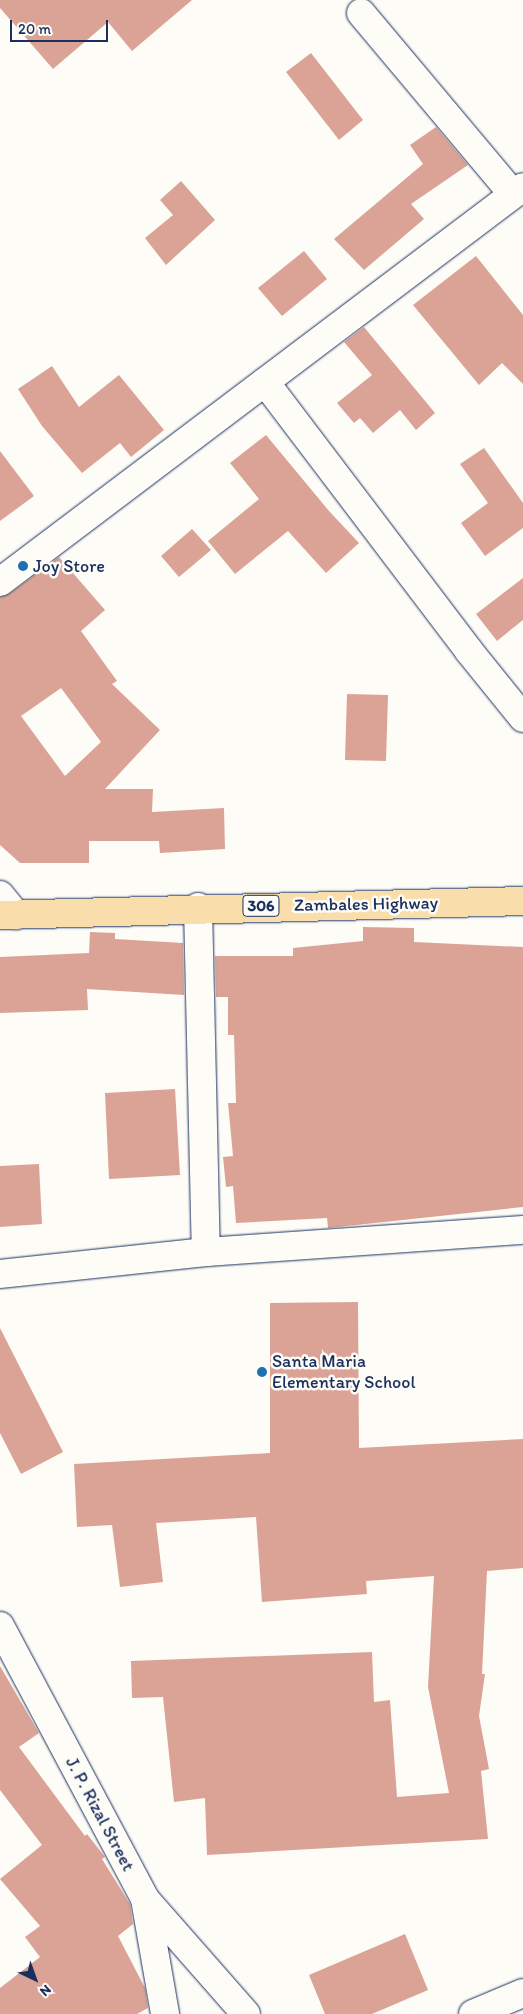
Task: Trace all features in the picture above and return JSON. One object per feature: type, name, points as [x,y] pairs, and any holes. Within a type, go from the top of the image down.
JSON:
[{"type":"main road","name":"Zambales Highway","points":[[5,908],[198,908],[523,901]]},
{"type":"street","points":[[0,582],[518,191],[361,13]]},
{"type":"street","points":[[265,382],[469,651],[523,718]]},
{"type":"street","points":[[198,908],[206,1252]]},
{"type":"street","points":[[0,1274],[206,1252],[523,1230]]},
{"type":"street","name":"J. P. Rizal Street","points":[[0,1626],[145,1899],[165,2014]]},
{"type":"street","points":[[145,1899],[246,2014]]},
{"type":"street","points":[[473,2014],[523,1993]]},
{"type":"building","points":[[0,0],[192,0],[132,51],[108,22],[53,69],[0,8]]},
{"type":"building","points":[[311,53],[363,120],[339,140],[286,72]]},
{"type":"building","points":[[436,127],[468,165],[411,204],[424,219],[364,270],[334,239],[423,164],[410,145]]},
{"type":"building","points":[[181,181],[215,220],[166,265],[145,238],[173,215],[160,200]]},
{"type":"building","points":[[304,251],[327,279],[282,316],[258,288]]},
{"type":"building","points":[[476,256],[523,315],[523,384],[502,363],[479,385],[413,305]]},
{"type":"building","points":[[364,327],[435,413],[416,430],[400,410],[373,433],[360,418],[354,423],[337,403],[372,375],[344,342]]},
{"type":"building","points":[[52,366],[79,407],[119,375],[164,430],[131,457],[120,443],[82,473],[42,426],[18,389]]},
{"type":"building","points":[[266,435],[329,511],[359,543],[326,573],[288,531],[235,574],[208,541],[259,499],[230,463]]},
{"type":"building","points":[[484,448],[523,503],[523,528],[485,556],[461,523],[488,503],[460,464]]},
{"type":"building","points":[[0,451],[34,496],[0,521]]},
{"type":"building","points":[[192,529],[211,550],[179,577],[161,556]]},
{"type":"building","points":[[59,557],[105,610],[81,631],[117,681],[112,684],[160,730],[105,789],[153,789],[152,812],[224,808],[225,849],[160,853],[159,841],[89,841],[89,863],[20,863],[0,845],[0,597],[9,594]],"holes":[[[61,688],[101,742],[65,776],[21,716]]]},
{"type":"building","points":[[523,578],[523,620],[497,641],[476,614]]},
{"type":"building","points":[[347,694],[388,695],[386,761],[345,760]]},
{"type":"building","points":[[363,927],[414,928],[414,942],[523,947],[523,1207],[328,1228],[327,1218],[236,1223],[233,1186],[226,1187],[223,1157],[233,1156],[228,1103],[236,1103],[234,1035],[228,1035],[228,997],[216,997],[215,956],[293,956],[293,948],[363,941]]},
{"type":"building","points":[[90,932],[115,933],[115,939],[183,943],[184,995],[87,989],[88,1010],[0,1013],[0,957],[89,953]]},
{"type":"building","points":[[175,1089],[180,1175],[109,1179],[105,1093]]},
{"type":"building","points":[[39,1164],[42,1224],[0,1227],[0,1166]]},
{"type":"building","points":[[358,1302],[359,1448],[523,1439],[523,1568],[487,1571],[482,1674],[485,1674],[479,1716],[489,1769],[481,1771],[488,1839],[207,1855],[205,1798],[174,1802],[163,1697],[132,1698],[131,1661],[372,1652],[374,1702],[390,1700],[397,1797],[449,1793],[428,1687],[434,1576],[366,1581],[367,1594],[262,1602],[256,1517],[156,1523],[163,1582],[120,1587],[112,1525],[77,1527],[74,1464],[270,1453],[270,1303]]},
{"type":"building","points":[[0,1328],[63,1452],[21,1474],[0,1433]]},
{"type":"building","points":[[0,1666],[39,1733],[19,1747],[85,1836],[87,1834],[105,1857],[102,1859],[130,1904],[133,1924],[118,1936],[145,1988],[148,2008],[137,2014],[0,2014],[0,1988],[40,1957],[25,1937],[40,1926],[0,1879],[42,1845],[0,1790]]},
{"type":"building","points":[[405,1934],[428,1990],[372,2014],[325,2014],[309,1975]]},
{"type":"place","name":"Joy Store","points":[[23,566]]},
{"type":"place","name":"Santa Maria Elementary School","points":[[262,1372]]}]
